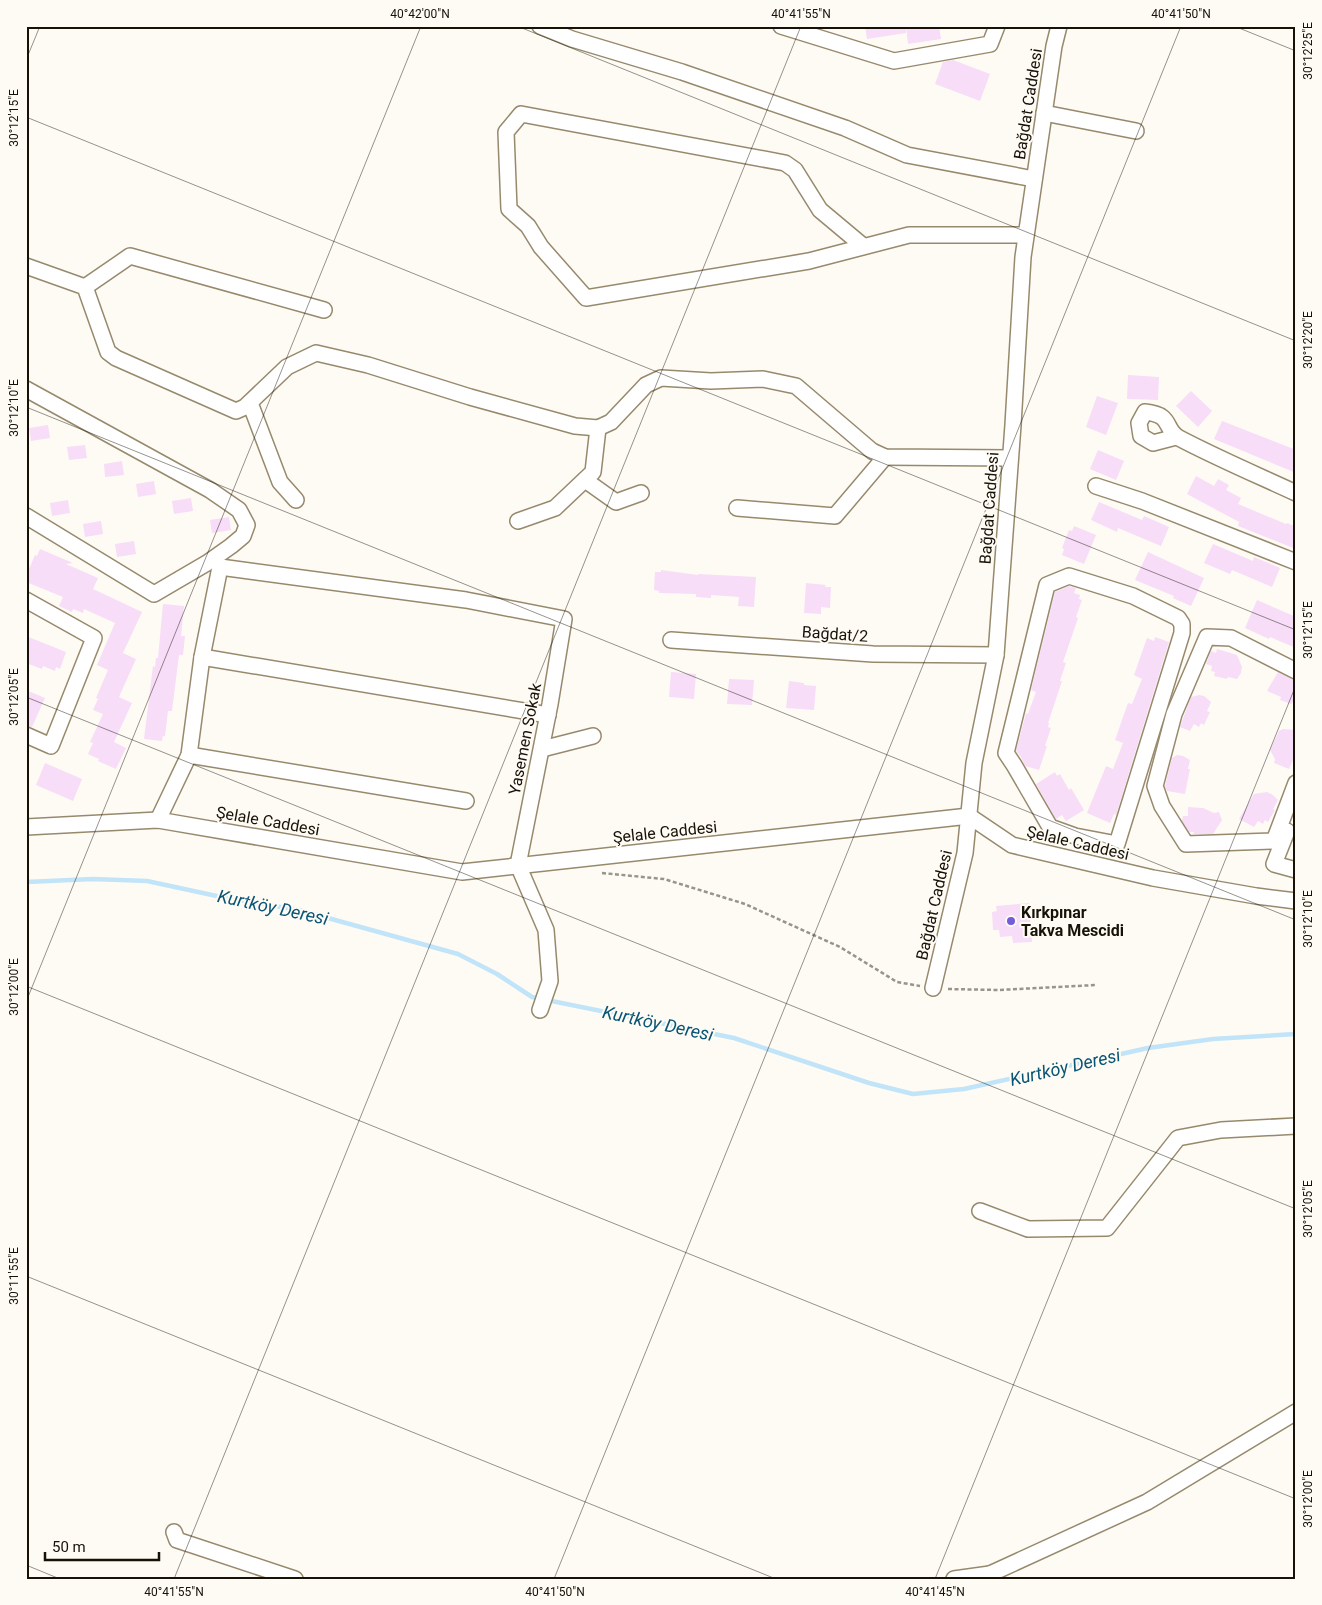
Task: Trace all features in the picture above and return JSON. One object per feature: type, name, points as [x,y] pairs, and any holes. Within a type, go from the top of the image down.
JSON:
[{"type":"street","points":[[540,26],[572,39],[682,72],[844,128],[907,155],[1034,179]]},
{"type":"street","points":[[781,26],[894,61],[990,44],[997,26]]},
{"type":"street","name":"Bağdat Caddesi","points":[[933,988],[965,853],[974,763],[996,656],[1023,257],[1059,26]]},
{"type":"street","points":[[1044,113],[1136,131]]},
{"type":"street","points":[[864,246],[820,210],[795,170],[785,163],[521,114],[506,132],[509,209],[528,226],[541,247],[586,298],[809,261],[909,234],[1026,235]]},
{"type":"street","points":[[85,286],[130,256],[324,310]]},
{"type":"street","points":[[26,266],[85,286]]},
{"type":"street","points":[[85,286],[108,352],[116,358],[236,411],[250,403],[287,367],[316,353],[368,365],[470,398],[566,424],[598,428],[611,422],[646,385],[661,378],[711,381],[763,379],[796,386],[872,451],[885,457],[1010,458]]},
{"type":"street","points":[[26,389],[210,490],[238,510],[247,525],[243,536],[231,546],[207,563],[154,594],[26,516]]},
{"type":"street","points":[[250,403],[280,482],[296,500]]},
{"type":"street","points":[[518,521],[555,508],[594,472],[598,428]]},
{"type":"street","points":[[1176,437],[1296,493]]},
{"type":"street","points":[[737,508],[835,516],[885,457]]},
{"type":"street","points":[[585,480],[616,502],[641,493]]},
{"type":"street","points":[[1096,486],[1142,501],[1296,562]]},
{"type":"street","name":"Yasemen Sokak","points":[[202,657],[220,567],[466,600],[564,619],[542,749],[518,866]]},
{"type":"street","points":[[1069,576],[1133,596],[1178,618],[1182,624],[1182,633],[1160,708],[1117,844],[1075,836],[1050,827],[1006,753],[1047,585],[1069,576]]},
{"type":"street","points":[[26,600],[94,638],[51,746],[26,735]]},
{"type":"street","points":[[1296,671],[1231,638],[1207,637],[1174,714],[1155,786],[1162,806],[1186,844],[1274,841],[1296,783]]},
{"type":"street","name":"Bağdat/2","points":[[671,640],[873,654],[996,656]]},
{"type":"street","points":[[158,820],[189,755],[202,657],[548,714]]},
{"type":"street","points":[[542,749],[593,736]]},
{"type":"street","points":[[189,755],[466,801]]},
{"type":"street","points":[[1296,811],[1274,864],[1296,870]]},
{"type":"street","name":"Şelale Caddesi","points":[[26,827],[158,820],[462,872],[968,816],[1012,845],[1153,878],[1296,901]]},
{"type":"street","points":[[518,866],[546,930],[550,981],[540,1010]]},
{"type":"street","points":[[980,1211],[1028,1229],[1107,1228],[1178,1138],[1222,1130],[1296,1126]]},
{"type":"street","points":[[954,1579],[988,1576],[1147,1502],[1296,1412]]},
{"type":"street","points":[[174,1532],[177,1540],[295,1579]]},
{"type":"path","points":[[596,872],[664,879],[745,904],[840,947],[897,982],[933,988],[999,990],[1096,985]]},
{"type":"building","points":[[865,26],[906,26],[906,33],[867,39]]},
{"type":"building","points":[[906,26],[939,26],[941,39],[908,44]]},
{"type":"building","points":[[953,60],[990,74],[980,101],[935,84],[943,62]]},
{"type":"building","points":[[1128,375],[1159,377],[1158,400],[1127,399]]},
{"type":"building","points":[[1191,391],[1212,411],[1198,427],[1176,406]]},
{"type":"building","points":[[1097,396],[1118,403],[1106,435],[1086,427]]},
{"type":"building","points":[[1222,421],[1296,450],[1296,473],[1214,439]]},
{"type":"building","points":[[48,425],[50,438],[31,441],[29,428]]},
{"type":"building","points":[[85,445],[87,458],[69,460],[67,447]]},
{"type":"building","points":[[1098,450],[1124,461],[1116,480],[1090,469]]},
{"type":"building","points":[[122,461],[124,475],[105,477],[104,464]]},
{"type":"building","points":[[1196,476],[1214,486],[1218,479],[1229,485],[1226,490],[1241,498],[1238,504],[1296,527],[1296,549],[1238,526],[1239,522],[1187,494]]},
{"type":"building","points":[[154,481],[156,494],[138,497],[136,484]]},
{"type":"building","points":[[191,498],[193,511],[174,514],[172,501]]},
{"type":"building","points":[[68,500],[70,513],[52,516],[50,503]]},
{"type":"building","points":[[1099,502],[1142,520],[1144,516],[1169,527],[1161,546],[1118,528],[1117,532],[1091,520]]},
{"type":"building","points":[[229,517],[231,530],[212,533],[210,520]]},
{"type":"building","points":[[101,521],[103,534],[85,537],[83,524]]},
{"type":"building","points":[[1074,526],[1096,535],[1084,564],[1062,555],[1064,549],[1062,548],[1069,530],[1072,531]]},
{"type":"building","points":[[134,541],[136,554],[117,557],[115,544]]},
{"type":"building","points":[[1213,544],[1253,561],[1254,557],[1280,568],[1272,587],[1232,570],[1230,574],[1204,563]]},
{"type":"building","points":[[40,549],[73,563],[66,564],[98,578],[93,589],[142,612],[123,653],[136,659],[119,697],[132,703],[114,742],[126,748],[116,769],[88,754],[93,743],[90,742],[103,714],[93,710],[108,670],[97,665],[115,623],[84,609],[83,613],[73,609],[72,612],[59,606],[63,597],[26,582],[26,576],[35,555],[37,556]]},
{"type":"building","points":[[1148,552],[1204,578],[1191,606],[1173,598],[1174,596],[1135,580]]},
{"type":"building","points":[[661,570],[698,575],[756,577],[754,607],[738,606],[739,597],[711,595],[711,598],[696,597],[696,594],[659,593],[659,591],[654,590],[655,572],[661,572]]},
{"type":"building","points":[[806,583],[831,587],[830,608],[821,607],[821,614],[804,613]]},
{"type":"building","points":[[1069,586],[1076,588],[1074,593],[1080,595],[1079,599],[1082,600],[1063,662],[1066,663],[1060,681],[1062,681],[1048,723],[1048,727],[1051,728],[1039,770],[1025,766],[1016,751],[1026,713],[1028,714],[1036,692],[1031,690],[1055,592]]},
{"type":"building","points":[[1257,600],[1296,617],[1296,648],[1245,628]]},
{"type":"building","points":[[163,604],[184,606],[181,636],[185,636],[183,655],[179,655],[172,711],[168,711],[165,736],[163,736],[162,741],[144,739],[153,666],[155,667],[156,658],[158,658]]},
{"type":"building","points":[[26,636],[66,652],[60,669],[56,667],[55,671],[43,666],[42,669],[26,663]]},
{"type":"building","points":[[1155,637],[1169,642],[1116,815],[1114,814],[1110,823],[1087,813],[1106,766],[1113,769],[1123,743],[1115,740],[1128,703],[1132,704],[1142,679],[1134,675],[1147,638],[1154,641]]},
{"type":"building","points":[[1217,649],[1237,655],[1242,667],[1237,679],[1214,676],[1215,672],[1211,671],[1212,666],[1206,664],[1211,651],[1216,653]]},
{"type":"building","points":[[671,672],[696,674],[694,699],[669,697]]},
{"type":"building","points":[[1278,672],[1296,681],[1296,699],[1291,704],[1280,700],[1281,697],[1267,691]]},
{"type":"building","points":[[729,679],[754,680],[752,705],[727,704]]},
{"type":"building","points":[[789,681],[816,686],[814,710],[786,708]]},
{"type":"building","points":[[26,690],[45,698],[32,727],[26,726]]},
{"type":"building","points":[[1204,696],[1211,702],[1207,711],[1210,712],[1204,725],[1201,723],[1199,727],[1194,724],[1190,731],[1180,727],[1191,697]]},
{"type":"building","points":[[1283,729],[1296,730],[1296,761],[1293,760],[1289,769],[1274,763],[1275,759],[1270,750],[1279,731]]},
{"type":"building","points":[[1177,755],[1190,760],[1185,794],[1167,791],[1165,786],[1172,758]]},
{"type":"building","points":[[45,763],[82,779],[73,801],[36,785]]},
{"type":"building","points":[[1055,772],[1057,776],[1060,774],[1069,790],[1071,788],[1084,810],[1066,821],[1062,815],[1056,819],[1036,784]]},
{"type":"building","points":[[1267,792],[1278,800],[1268,822],[1265,820],[1263,824],[1258,821],[1254,827],[1239,819],[1254,794]]},
{"type":"building","points":[[1188,807],[1203,808],[1214,813],[1219,812],[1222,820],[1213,834],[1193,834],[1194,832],[1189,832],[1182,821],[1183,816],[1188,816]]},
{"type":"building","name":"Kırkpınar Takva Mescidi","points":[[1029,903],[1032,942],[1013,943],[1012,936],[1000,937],[999,930],[993,930],[992,912],[997,911],[996,906]]},
{"type":"waterway","name":"Kurtköy Deresi","points":[[26,882],[93,879],[147,881],[226,898],[299,910],[458,954],[497,974],[532,997],[734,1038],[869,1083],[913,1094],[964,1089],[1148,1048],[1213,1039],[1296,1034]]},
{"type":"place","name":"Kırkpınar Takva Mescidi","points":[[1011,921]]}]
